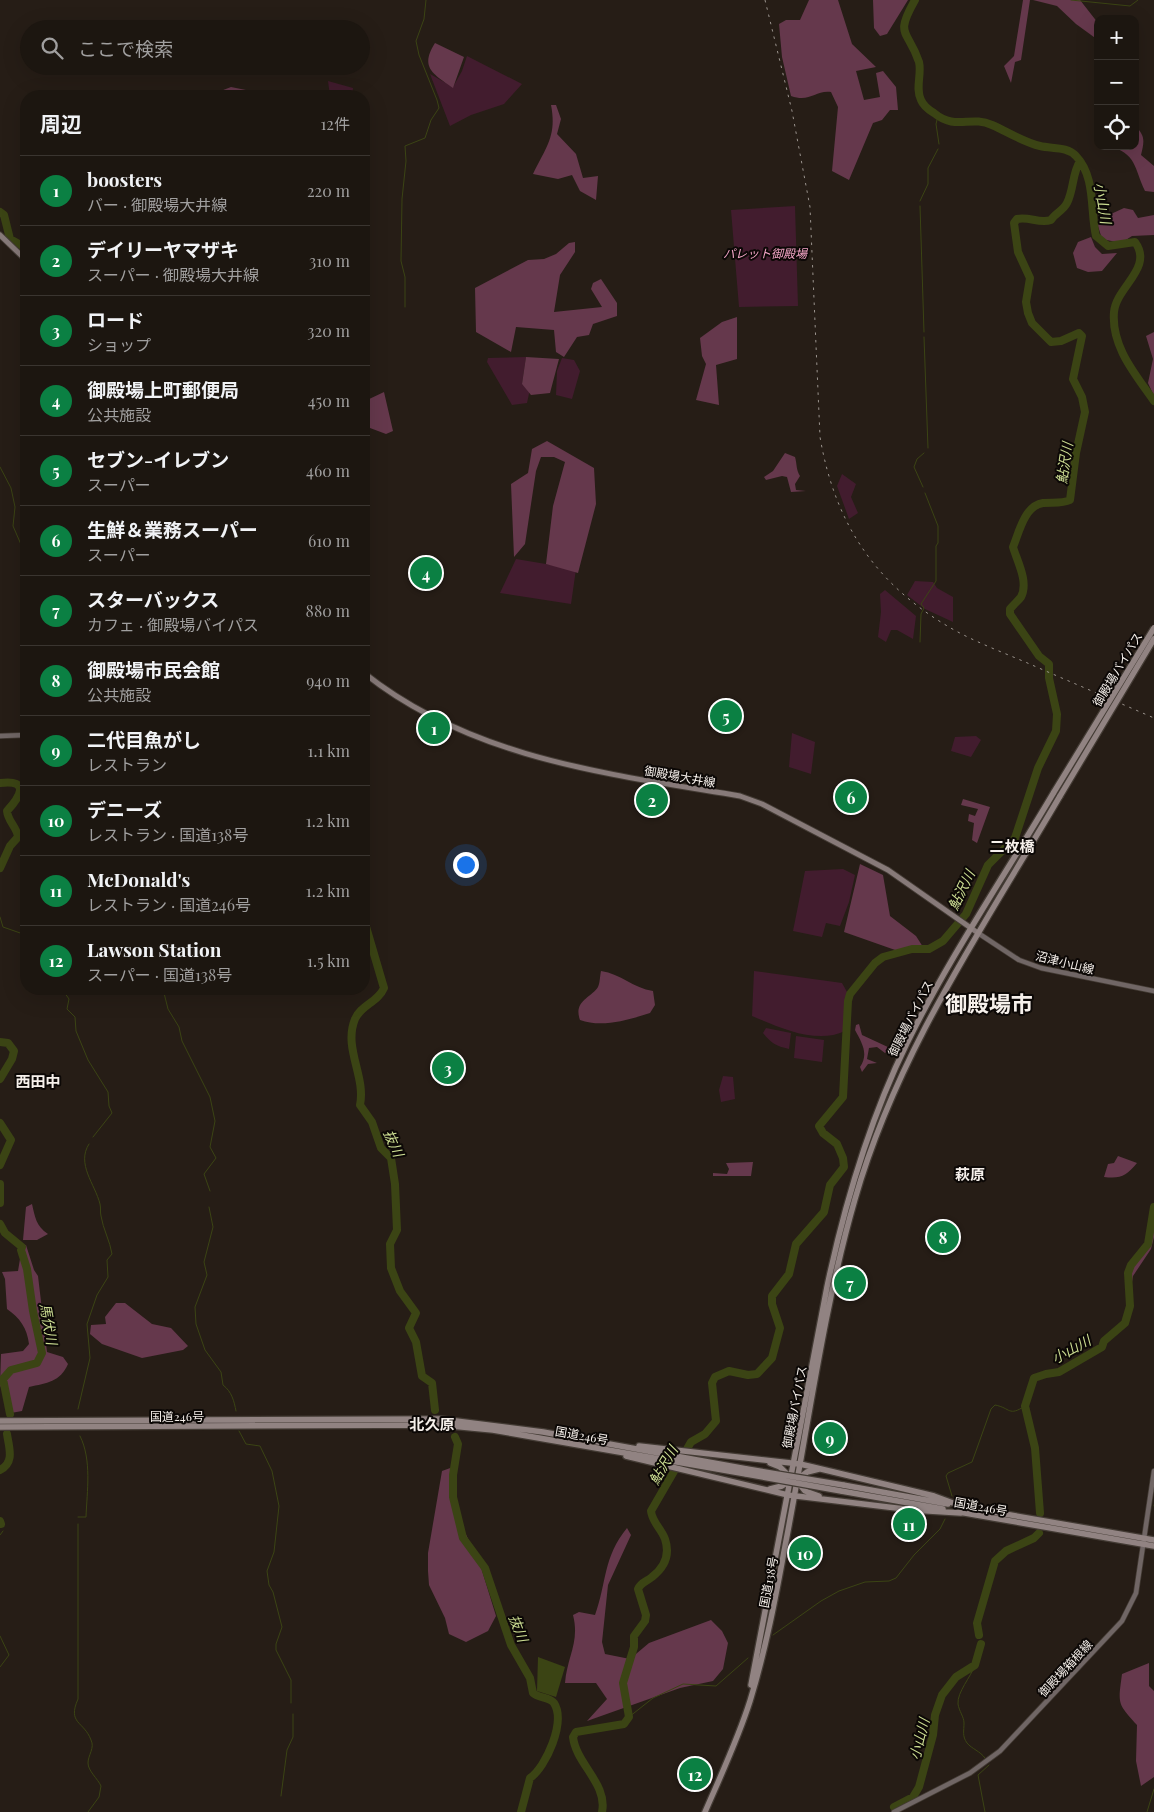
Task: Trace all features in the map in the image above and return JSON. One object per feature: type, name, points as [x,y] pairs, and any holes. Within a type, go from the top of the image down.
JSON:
[{"type":"highway","name":"御殿場バイパス","points":[[797,1466],[843,1241],[868,1159],[899,1081],[923,1028],[1154,628]]},
{"type":"highway","name":"御殿場バイパス","points":[[797,1466],[836,1244],[862,1149],[911,1036],[972,929],[1154,639]]},
{"type":"highway","name":"国道246号","points":[[0,1421],[440,1419],[494,1425],[614,1448]]},
{"type":"highway","name":"国道246号","points":[[0,1427],[441,1425],[493,1430],[667,1457],[683,1463],[747,1471],[1144,1541],[1154,1540]]},
{"type":"highway","points":[[614,1448],[667,1457],[764,1489],[852,1503],[913,1510],[961,1509]]},
{"type":"highway","points":[[667,1457],[690,1452],[824,1470],[934,1496],[961,1509]]},
{"type":"highway","points":[[736,1457],[773,1463],[785,1471],[808,1493],[852,1503]]},
{"type":"highway","name":"国道138号","points":[[705,1812],[750,1702],[774,1603],[797,1466]]},
{"type":"highway","points":[[764,1489],[778,1488],[812,1470],[824,1470]]},
{"type":"highway","name":"国道246号","points":[[1144,1541],[1154,1546]]},
{"type":"main road","points":[[0,235],[20,254]]},
{"type":"main road","name":"御殿場大井線","points":[[370,678],[402,702],[432,719],[488,741],[561,764],[740,796],[756,802],[888,870],[978,933]]},
{"type":"main road","points":[[0,736],[20,736]]},
{"type":"main road","name":"沼津小山線","points":[[978,933],[1019,960],[1041,968],[1154,991]]},
{"type":"main road","name":"御殿場箱根線","points":[[894,1812],[984,1764],[1008,1743],[1122,1621],[1136,1593],[1154,1471]]},
{"type":"green space","points":[[467,56],[522,84],[504,104],[471,115],[450,126],[430,74],[453,87],[462,71]]},
{"type":"green space","points":[[328,81],[353,88],[353,90],[329,90]]},
{"type":"green space","name":"パレット御殿場","points":[[795,206],[798,306],[739,307],[731,210]]},
{"type":"green space","points":[[526,357],[522,384],[530,389],[527,403],[512,405],[487,362],[488,358]]},
{"type":"green space","points":[[562,358],[574,360],[580,371],[572,399],[556,395],[557,371]]},
{"type":"green space","points":[[842,474],[856,484],[851,497],[858,513],[849,519],[837,486]]},
{"type":"green space","points":[[516,559],[576,569],[571,604],[500,593]]},
{"type":"green space","points":[[915,581],[933,582],[937,588],[953,597],[953,622],[925,609],[907,595]]},
{"type":"green space","points":[[885,590],[916,616],[913,639],[897,630],[891,630],[886,642],[878,637],[881,612],[880,594]]},
{"type":"green space","points":[[792,733],[815,742],[811,774],[789,767]]},
{"type":"green space","points":[[976,736],[981,740],[971,757],[951,751],[955,737]]},
{"type":"green space","points":[[843,869],[855,875],[849,902],[840,926],[826,923],[822,937],[793,931],[805,871]]},
{"type":"green space","points":[[754,971],[842,983],[847,992],[845,1031],[834,1035],[810,1035],[798,1033],[752,1016]]},
{"type":"green space","points":[[766,1028],[791,1033],[789,1049],[774,1044],[763,1033]]},
{"type":"green space","points":[[796,1036],[824,1040],[822,1062],[794,1058]]},
{"type":"green space","points":[[723,1076],[733,1077],[735,1099],[721,1102],[719,1090]]},
{"type":"shaded area","points":[[809,0],[838,0],[852,44],[876,67],[856,71],[864,100],[880,97],[876,73],[883,71],[896,87],[898,110],[890,110],[882,120],[873,123],[849,180],[832,171],[838,107],[831,92],[803,98],[791,96],[782,57],[779,24],[786,20],[800,20]]},
{"type":"shaded area","points":[[873,0],[908,0],[887,34],[880,36],[874,28]]},
{"type":"shaded area","points":[[1023,0],[1030,0],[1021,60],[1015,62],[1011,83],[1004,66],[1014,56]]},
{"type":"shaded area","points":[[1033,0],[1080,0],[1094,18],[1094,37],[1076,24],[1057,6]]},
{"type":"shaded area","points":[[435,43],[464,57],[453,88],[435,74],[429,65],[428,59]]},
{"type":"shaded area","points":[[231,87],[246,90],[223,90]]},
{"type":"shaded area","points":[[551,105],[556,105],[561,119],[557,134],[576,154],[583,178],[598,176],[596,200],[580,191],[572,175],[558,179],[533,174],[549,141],[553,125]]},
{"type":"shaded area","points":[[1139,131],[1143,136],[1141,155],[1154,166],[1154,192],[1145,191],[1133,162],[1119,150],[1139,150]]},
{"type":"shaded area","points":[[1124,208],[1133,210],[1138,218],[1154,215],[1154,235],[1132,236],[1121,243],[1102,239],[1098,226],[1100,219]]},
{"type":"shaded area","points":[[1091,237],[1095,247],[1102,254],[1117,253],[1102,271],[1088,272],[1077,268],[1073,253],[1078,242]]},
{"type":"shaded area","points":[[575,242],[575,252],[560,275],[554,312],[602,307],[591,289],[593,283],[601,279],[617,303],[617,316],[593,324],[589,335],[577,337],[564,357],[556,352],[554,330],[516,327],[511,352],[476,332],[475,288],[528,260],[544,259],[556,254],[569,243]]},
{"type":"shaded area","points":[[737,317],[737,359],[716,365],[719,405],[696,400],[706,364],[702,356],[700,338],[722,322]]},
{"type":"shaded area","points":[[1154,332],[1154,396],[1148,383],[1153,359],[1146,336]]},
{"type":"shaded area","points":[[526,357],[559,359],[550,393],[531,395],[522,384]]},
{"type":"shaded area","points":[[384,392],[393,431],[386,434],[370,428],[370,399]]},
{"type":"shaded area","points":[[547,441],[594,468],[596,504],[578,573],[546,564],[553,506],[565,462],[554,457],[541,457],[536,471],[525,544],[514,557],[511,484],[528,473],[532,449]]},
{"type":"shaded area","points":[[785,453],[795,457],[800,476],[795,484],[796,490],[806,491],[791,492],[787,477],[782,476],[766,480],[764,477],[773,471]]},
{"type":"shaded area","points":[[963,799],[990,807],[977,843],[972,840],[974,823],[968,821],[969,814],[975,816],[978,809],[961,805]]},
{"type":"shaded area","points":[[860,864],[883,875],[890,916],[916,936],[923,947],[898,951],[844,932]]},
{"type":"shaded area","points":[[601,971],[653,991],[655,1005],[650,1013],[606,1023],[580,1020],[579,1008],[584,1000],[598,987]]},
{"type":"shaded area","points":[[859,1024],[862,1035],[890,1048],[885,1053],[877,1047],[869,1048],[867,1059],[877,1063],[868,1064],[862,1072],[860,1067],[864,1058],[864,1048],[855,1030],[856,1025]]},
{"type":"shaded area","points":[[1118,1156],[1137,1163],[1123,1176],[1104,1177],[1108,1164],[1114,1163]]},
{"type":"shaded area","points":[[753,1162],[751,1176],[713,1176],[713,1173],[727,1174],[729,1169],[726,1163]]},
{"type":"shaded area","points":[[32,1204],[38,1224],[48,1234],[37,1240],[23,1240],[26,1207]]},
{"type":"shaded area","points":[[1150,1210],[1154,1211],[1154,1237],[1151,1249],[1133,1276],[1128,1307],[1128,1266],[1147,1242]]},
{"type":"shaded area","points":[[26,1245],[34,1270],[38,1276],[47,1352],[63,1357],[68,1364],[61,1375],[52,1381],[29,1387],[22,1411],[11,1413],[0,1385],[1,1354],[23,1351],[29,1344],[27,1333],[22,1324],[7,1309],[5,1279],[2,1272],[18,1271],[22,1247]]},
{"type":"shaded area","points":[[116,1303],[125,1303],[152,1324],[171,1328],[188,1346],[183,1350],[142,1358],[102,1344],[90,1334],[91,1325],[106,1324],[105,1317]]},
{"type":"shaded area","points":[[453,1467],[452,1505],[480,1564],[496,1616],[488,1631],[466,1642],[449,1634],[445,1618],[429,1585],[428,1553],[442,1471]]},
{"type":"shaded area","points":[[627,1528],[631,1535],[608,1585],[602,1642],[605,1654],[630,1659],[649,1643],[711,1620],[722,1631],[728,1643],[723,1669],[713,1681],[680,1688],[587,1721],[607,1699],[596,1683],[565,1683],[574,1642],[575,1625],[573,1615],[579,1612],[595,1615],[609,1560],[619,1539]]},
{"type":"shaded area","points":[[538,1657],[565,1667],[556,1697],[537,1691]]},
{"type":"shaded area","points":[[1149,1663],[1149,1686],[1154,1691],[1154,1777],[1141,1786],[1136,1761],[1137,1725],[1122,1707],[1120,1692],[1122,1674]]},
{"type":"waterway","points":[[405,307],[405,277],[401,261],[402,199],[406,161],[405,146],[425,138],[431,120],[439,108],[419,55],[416,41],[424,19],[426,0]]},
{"type":"waterway","name":"小山川","points":[[915,0],[904,27],[919,62],[919,95],[925,106],[949,121],[984,122],[1034,144],[1064,149],[1072,153],[1082,164],[1090,184],[1096,236],[1108,246],[1135,242],[1140,251],[1140,260],[1137,269],[1116,303],[1114,325],[1116,337],[1126,360],[1154,401]]},
{"type":"waterway","points":[[1071,0],[1130,6],[1138,0]]},
{"type":"waterway","points":[[938,116],[936,124],[939,144]]},
{"type":"waterway","points":[[920,201],[928,184],[928,168],[938,149]]},
{"type":"waterway","name":"鮎沢川","points":[[602,1812],[603,1802],[600,1792],[575,1747],[573,1737],[576,1732],[624,1724],[629,1717],[623,1683],[634,1647],[634,1636],[645,1621],[646,1615],[638,1589],[642,1583],[660,1569],[667,1555],[665,1539],[651,1511],[691,1442],[705,1434],[716,1421],[712,1383],[715,1377],[729,1371],[748,1375],[757,1374],[772,1358],[780,1328],[772,1304],[772,1296],[789,1274],[796,1244],[824,1212],[830,1185],[844,1167],[843,1158],[837,1144],[823,1133],[819,1126],[843,1097],[848,1001],[850,994],[875,963],[883,957],[912,949],[929,949],[943,941],[966,914],[988,865],[1015,838],[1038,768],[1056,731],[1057,714],[1049,678],[1049,664],[1039,656],[1010,614],[1010,609],[1021,597],[1024,585],[1022,572],[1013,547],[1023,521],[1031,509],[1043,503],[1070,500],[1076,453],[1085,412],[1082,397],[1073,379],[1082,336],[1079,333],[1061,341],[1051,342],[1032,323],[1026,302],[1030,278],[1018,252],[1014,223],[1017,219],[1021,218],[1042,221],[1051,220],[1067,203],[1080,161]]},
{"type":"waterway","points":[[920,206],[924,332]]},
{"type":"waterway","name":"抜川","points":[[0,212],[4,215],[10,239],[20,245]]},
{"type":"waterway","points":[[924,337],[928,448]]},
{"type":"waterway","points":[[923,487],[914,467],[917,459],[924,453]]},
{"type":"waterway","points":[[0,467],[11,488],[15,507],[13,526],[20,542]]},
{"type":"waterway","points":[[920,642],[921,614],[924,608],[921,604],[936,581],[936,546],[938,543],[938,526],[925,493]]},
{"type":"waterway","name":"馬伏川","points":[[0,783],[16,784],[20,791],[7,811],[18,837],[10,846],[0,868]]},
{"type":"waterway","points":[[0,917],[3,927],[20,933]]},
{"type":"waterway","name":"抜川","points":[[370,940],[384,988],[378,997],[361,1010],[355,1019],[352,1030],[353,1051],[360,1083],[360,1105],[372,1122],[381,1148],[391,1158],[395,1184],[397,1230],[390,1244],[391,1268],[400,1291],[416,1313],[409,1328],[416,1342],[422,1376],[432,1383],[435,1410]]},
{"type":"waterway","points":[[66,995],[69,999],[67,1009],[75,1017],[76,1031],[88,1060],[108,1092],[109,1106],[112,1113],[93,1137]]},
{"type":"waterway","points":[[164,995],[168,1009],[179,1027],[182,1041],[210,1097],[215,1121],[210,1147],[216,1158],[204,1174],[210,1191]]},
{"type":"waterway","name":"馬伏川","points":[[0,1042],[8,1043],[14,1051],[12,1059],[0,1079]]},
{"type":"waterway","name":"馬伏川","points":[[0,1123],[11,1140],[0,1165]]},
{"type":"waterway","points":[[78,1409],[90,1358],[87,1324],[97,1295],[108,1277],[107,1260],[112,1254],[102,1221],[98,1196],[85,1166],[86,1152],[89,1144]]},
{"type":"waterway","name":"馬伏川","points":[[0,1184],[0,1203]]},
{"type":"waterway","points":[[209,1207],[213,1227],[204,1262],[207,1275],[195,1307],[196,1324],[205,1350],[221,1372],[223,1385],[231,1394],[236,1411]]},
{"type":"waterway","name":"小山川","points":[[1040,1513],[1035,1448],[1025,1406],[1034,1378],[1059,1372],[1102,1347],[1104,1341],[1125,1323],[1130,1306],[1128,1273],[1131,1265],[1148,1244],[1154,1207]]},
{"type":"waterway","name":"馬伏川","points":[[0,1224],[5,1233],[22,1247],[21,1250],[27,1269],[42,1353],[37,1363],[11,1370],[3,1379],[10,1414]]},
{"type":"waterway","points":[[952,1496],[946,1476],[948,1473],[972,1462],[991,1409],[995,1405],[1015,1411],[1025,1406]]},
{"type":"waterway","points":[[239,1431],[246,1444],[260,1446],[272,1471],[279,1506],[274,1552],[267,1571],[269,1585],[273,1592],[282,1627],[276,1644],[276,1650],[291,1680],[291,1703]]},
{"type":"waterway","name":"馬伏川","points":[[0,1470],[8,1463],[10,1454],[7,1434]]},
{"type":"waterway","points":[[78,1517],[86,1517],[88,1486],[86,1455],[80,1436]]},
{"type":"waterway","name":"抜川","points":[[455,1437],[458,1444],[453,1475],[453,1497],[463,1538],[485,1568],[511,1645],[530,1678],[533,1693],[552,1701],[557,1711],[556,1732],[548,1754],[530,1778],[521,1812]]},
{"type":"waterway","points":[[773,1635],[821,1601],[839,1591],[865,1582],[889,1581],[896,1578],[914,1555],[940,1529],[945,1519]]},
{"type":"waterway","points":[[78,1524],[78,1699],[74,1713],[75,1718],[91,1740],[92,1746],[88,1766],[101,1786],[99,1797],[88,1812]]},
{"type":"waterway","name":"馬伏川","points":[[0,1535],[3,1531]]},
{"type":"waterway","name":"小山川","points":[[979,1635],[977,1623],[995,1561],[1006,1551],[1034,1538],[1039,1533]]},
{"type":"waterway","name":"馬伏川","points":[[0,1636],[9,1655],[0,1667]]},
{"type":"waterway","name":"小山川","points":[[897,1812],[894,1807],[913,1797],[919,1787],[933,1735],[935,1715],[942,1695],[956,1677],[975,1665],[981,1644]]},
{"type":"waterway","points":[[629,1717],[653,1698],[683,1684],[716,1686],[748,1658]]},
{"type":"waterway","points":[[975,1665],[958,1699],[958,1704],[964,1721],[964,1738],[969,1745],[985,1758]]},
{"type":"waterway","points":[[281,1796],[287,1750],[293,1737],[293,1714]]},
{"type":"waterway","points":[[985,1812],[978,1775],[989,1765]]},
{"type":"waterway","points":[[1147,1812],[1154,1789]]},
{"type":"railway","points":[[765,0],[792,111],[810,207],[820,437],[836,498],[849,525],[864,550],[882,573],[928,614],[974,640],[1154,718]]},
{"type":"place","name":"御殿場上町郵便局","points":[[426,573]]},
{"type":"place","name":"セブン-イレブン","points":[[726,716]]},
{"type":"place","name":"boosters","points":[[434,728]]},
{"type":"place","name":"生鮮＆業務スーパー","points":[[851,797]]},
{"type":"place","name":"デイリーヤマザキ","points":[[652,800]]},
{"type":"place","name":"ロード","points":[[448,1068]]},
{"type":"place","name":"御殿場市民会館","points":[[943,1237]]},
{"type":"place","name":"スターバックス","points":[[850,1283]]},
{"type":"place","name":"二代目魚がし","points":[[830,1438]]},
{"type":"place","name":"McDonald's","points":[[909,1524]]},
{"type":"place","name":"デニーズ","points":[[805,1553]]},
{"type":"place","name":"Lawson Station","points":[[695,1774]]},
{"type":"district","name":"二枚橋","points":[[1012,846]]},
{"type":"district","name":"御殿場市","points":[[989,1003]]},
{"type":"district","name":"西田中","points":[[38,1081]]},
{"type":"district","name":"萩原","points":[[970,1174]]},
{"type":"district","name":"北久原","points":[[432,1424]]}]
